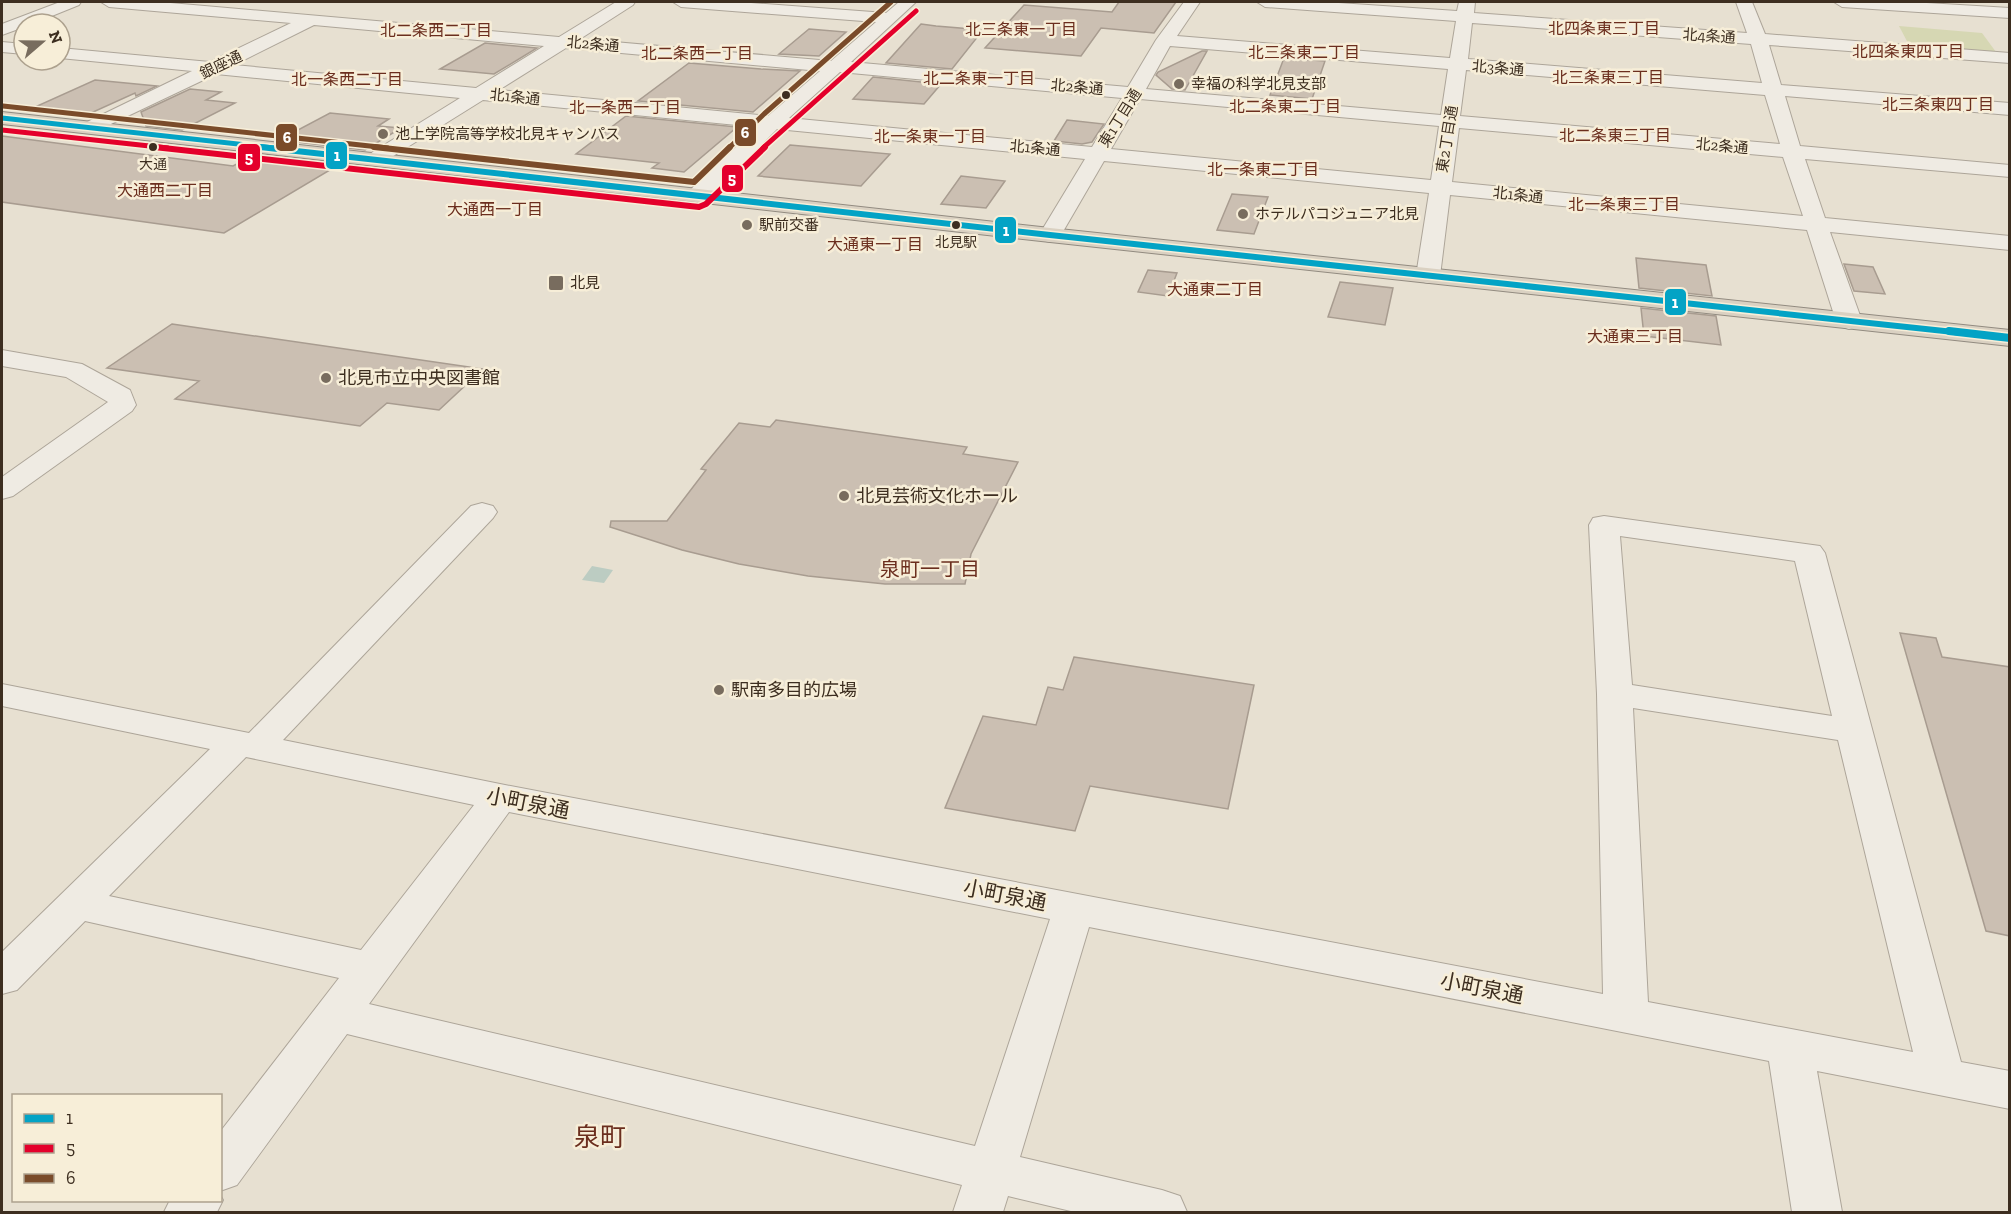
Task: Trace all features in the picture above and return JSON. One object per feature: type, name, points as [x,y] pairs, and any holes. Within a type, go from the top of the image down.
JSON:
[{"type":"highway","points":[[2,118],[1050,235],[2010,338]]},
{"type":"street","points":[[2,30],[73,2]]},
{"type":"street","name":"北2条通","points":[[109,2],[2010,171]]},
{"type":"street","points":[[375,159],[627,2]]},
{"type":"street","points":[[681,2],[889,18]]},
{"type":"street","points":[[698,195],[772,123],[908,2]]},
{"type":"street","name":"東1丁目通","points":[[1050,235],[1166,40],[1192,2]]},
{"type":"street","name":"北4条通","points":[[1265,2],[1466,9],[1758,39],[2010,58]]},
{"type":"street","points":[[1744,2],[1758,39],[1815,224],[1849,321]]},
{"type":"street","points":[[1842,2],[2010,13]]},
{"type":"street","name":"銀座通","points":[[92,127],[343,5]]},
{"type":"street","name":"東2丁目通","points":[[1428,276],[1466,9]]},
{"type":"street","name":"北3条通","points":[[1166,40],[2010,110]]},
{"type":"street","name":"北1条通","points":[[72,54],[2010,243]]},
{"type":"street","points":[[2,358],[73,370],[120,396],[122,405],[2,490]]},
{"type":"street","points":[[2,978],[77,904],[248,744],[482,512]]},
{"type":"street","points":[[1626,1016],[1615,694],[1604,525],[1809,553],[1942,1077]]},
{"type":"street","name":"小町泉通","points":[[2,694],[500,797],[2010,1090]]},
{"type":"street","points":[[1615,694],[1854,731]]},
{"type":"street","points":[[222,1167],[500,797]]},
{"type":"street","points":[[77,904],[372,969]]},
{"type":"street","points":[[985,1192],[1074,909]]},
{"type":"street","points":[[338,1014],[985,1192],[1162,1212]]},
{"type":"street","points":[[1790,1048],[1817,1212]]},
{"type":"green space","points":[[1899,26],[1982,33],[1996,52],[1909,45]]},
{"type":"shaded area","points":[[592,566],[613,570],[604,583],[582,580]]},
{"type":"building","points":[[1119,2],[1176,2],[1154,33],[1101,28],[1081,56],[985,48],[1024,5],[1112,12]]},
{"type":"building","points":[[921,24],[983,30],[952,69],[886,63]]},
{"type":"building","points":[[809,29],[846,32],[819,56],[779,54]]},
{"type":"building","points":[[485,43],[537,48],[494,74],[440,69]]},
{"type":"building","points":[[1202,51],[1207,51],[1185,90],[1172,89],[1156,75],[1158,72]]},
{"type":"building","points":[[1284,58],[1325,61],[1312,99],[1270,95]]},
{"type":"building","points":[[689,63],[800,71],[753,112],[638,101]]},
{"type":"building","points":[[873,77],[941,84],[924,104],[853,99]]},
{"type":"building","points":[[95,80],[157,86],[136,96],[135,93],[91,113],[35,107]]},
{"type":"building","points":[[190,89],[221,92],[206,100],[235,103],[182,130],[146,126],[141,112]]},
{"type":"building","points":[[330,113],[389,119],[378,126],[401,128],[365,150],[279,140]]},
{"type":"building","points":[[626,116],[737,127],[684,172],[652,168],[659,163],[576,154]]},
{"type":"building","points":[[1067,120],[1104,124],[1092,142],[1082,144],[1054,141]]},
{"type":"building","points":[[2,136],[233,166],[254,155],[340,164],[224,233],[2,202]]},
{"type":"building","points":[[790,145],[890,154],[861,186],[758,176]]},
{"type":"building","points":[[961,176],[1005,181],[986,208],[941,204]]},
{"type":"building","name":"ホテルパコジュニア北見","points":[[1232,194],[1268,197],[1254,234],[1217,230]]},
{"type":"building","points":[[1636,258],[1706,265],[1712,296],[1639,288]]},
{"type":"building","points":[[1844,264],[1873,267],[1885,294],[1854,291]]},
{"type":"building","points":[[1148,270],[1177,273],[1168,296],[1138,292]]},
{"type":"building","points":[[1340,282],[1393,288],[1385,325],[1328,317]]},
{"type":"building","points":[[1641,308],[1716,316],[1721,345],[1644,336]]},
{"type":"building","name":"北見市立中央図書館","points":[[172,324],[483,369],[439,410],[387,403],[360,426],[175,399],[199,381],[107,368]]},
{"type":"building","name":"北見芸術文化ホール","points":[[776,420],[967,447],[963,454],[1018,462],[971,554],[965,584],[885,584],[808,576],[739,564],[682,550],[610,527],[611,521],[667,521],[706,470],[701,469],[739,423],[770,427]]},
{"type":"building","points":[[1900,633],[1936,638],[1942,657],[2010,667],[2010,936],[1986,931]]},
{"type":"building","points":[[1074,657],[1254,685],[1228,809],[1090,786],[1075,831],[945,808],[983,716],[1036,725],[1048,687],[1063,690]]},
{"type":"transit line","name":"6","points":[[3,106],[694,182],[764,114],[891,2]]},
{"type":"transit line","name":"5","points":[[2,130],[699,207],[706,204],[780,132],[916,11]]},
{"type":"transit line","name":"1","points":[[2,118],[1050,235],[2010,338]]},
{"type":"place","name":"幸福の科学北見支部","points":[[1179,84]]},
{"type":"place","name":"池上学院高等学校北見キャンパス","points":[[383,134]]},
{"type":"place","name":"大通","points":[[153,147]]},
{"type":"place","name":"ホテルパコジュニア北見","points":[[1243,214]]},
{"type":"place","name":"駅前交番","points":[[747,225]]},
{"type":"place","name":"北見駅","points":[[956,225]]},
{"type":"place","name":"北見","points":[[556,283]]},
{"type":"place","name":"北見市立中央図書館","points":[[326,378]]},
{"type":"place","name":"北見芸術文化ホール","points":[[844,496]]},
{"type":"place","name":"駅南多目的広場","points":[[719,690]]},
{"type":"district","name":"北四条東三丁目","points":[[1604,28]]},
{"type":"district","name":"北三条東一丁目","points":[[1021,29]]},
{"type":"district","name":"北二条西二丁目","points":[[436,30]]},
{"type":"district","name":"北四条東四丁目","points":[[1908,51]]},
{"type":"district","name":"北三条東二丁目","points":[[1304,52]]},
{"type":"district","name":"北二条西一丁目","points":[[697,53]]},
{"type":"district","name":"北三条東三丁目","points":[[1608,77]]},
{"type":"district","name":"北二条東一丁目","points":[[979,78]]},
{"type":"district","name":"北一条西二丁目","points":[[347,79]]},
{"type":"district","name":"北三条東四丁目","points":[[1938,104]]},
{"type":"district","name":"北二条東二丁目","points":[[1285,106]]},
{"type":"district","name":"北一条西一丁目","points":[[625,107]]},
{"type":"district","name":"北二条東三丁目","points":[[1615,135]]},
{"type":"district","name":"北一条東一丁目","points":[[930,136]]},
{"type":"district","name":"北一条東二丁目","points":[[1263,169]]},
{"type":"district","name":"大通西二丁目","points":[[165,190]]},
{"type":"district","name":"北一条東三丁目","points":[[1624,204]]},
{"type":"district","name":"大通西一丁目","points":[[495,209]]},
{"type":"district","name":"大通東一丁目","points":[[875,244]]},
{"type":"district","name":"大通東二丁目","points":[[1215,289]]},
{"type":"district","name":"大通東三丁目","points":[[1635,336]]},
{"type":"district","name":"泉町一丁目","points":[[930,569]]},
{"type":"district","name":"泉町","points":[[600,1137]]}]
